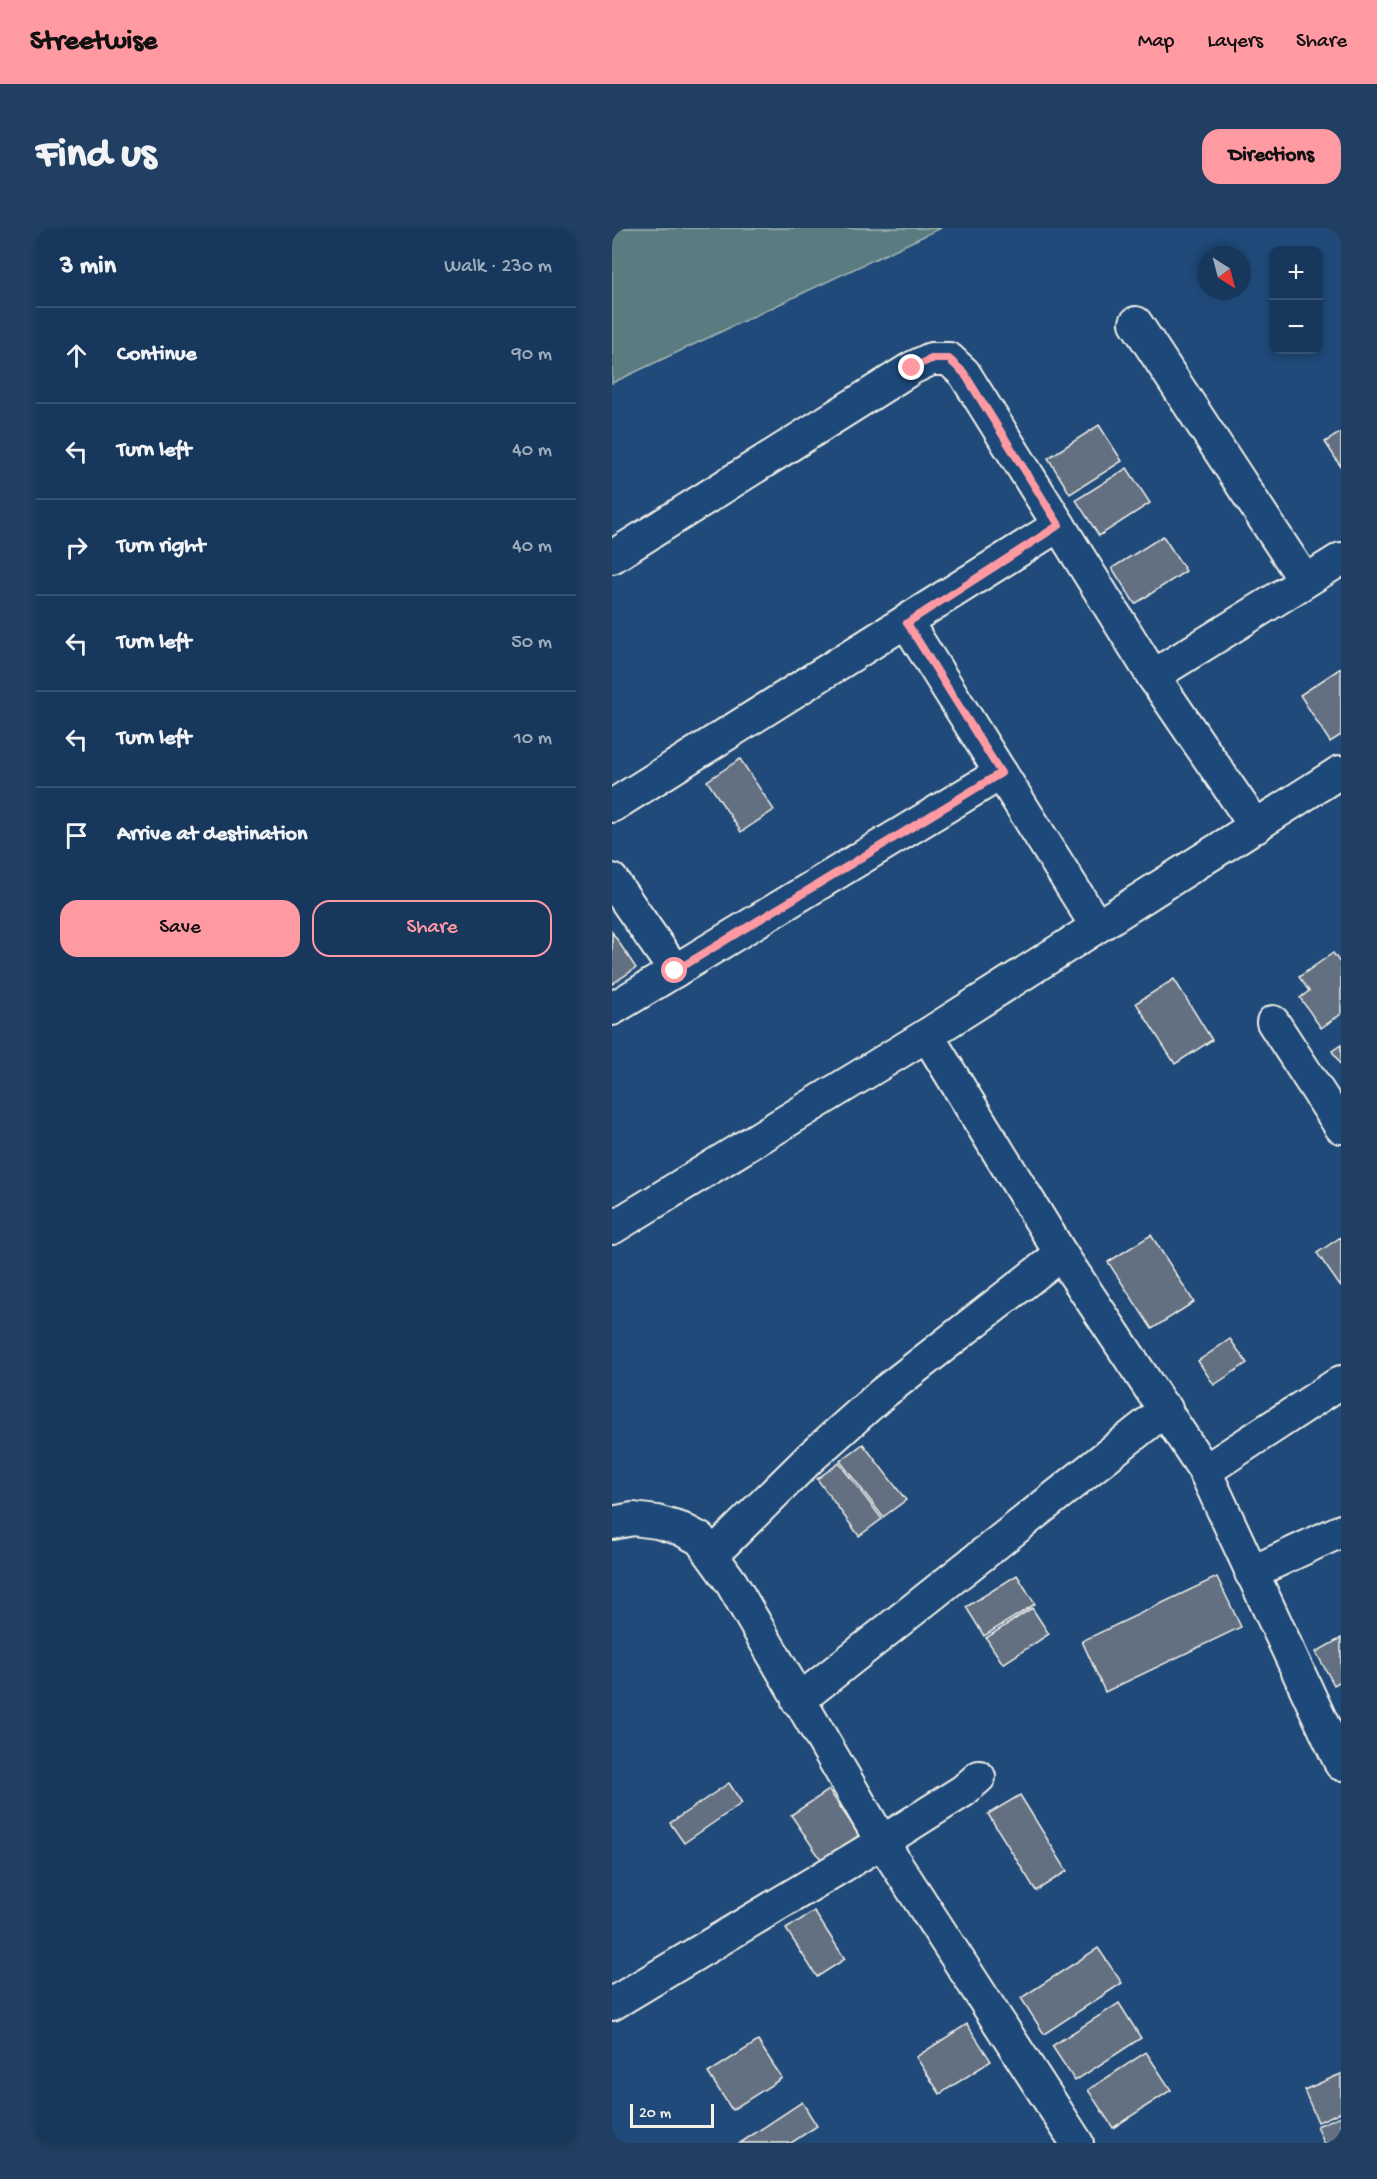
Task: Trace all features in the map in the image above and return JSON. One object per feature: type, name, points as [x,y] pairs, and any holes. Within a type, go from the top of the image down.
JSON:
[{"type":"street","points":[[1136,322],[1305,581]]},
{"type":"street","points":[[612,557],[912,368],[931,359],[949,359],[964,373],[1153,676],[1256,827]]},
{"type":"street","points":[[612,806],[907,623],[1059,525]]},
{"type":"street","points":[[1153,676],[1341,559]]},
{"type":"street","points":[[907,623],[1096,925]]},
{"type":"street","points":[[616,1217],[927,1035],[1096,925],[1341,772]]},
{"type":"street","points":[[612,1009],[1001,773]]},
{"type":"street","points":[[612,880],[675,971]]},
{"type":"street","points":[[1273,1022],[1341,1127]]},
{"type":"street","points":[[927,1035],[1061,1254],[1205,1471],[1341,1764]]},
{"type":"street","points":[[712,1554],[811,1457],[883,1393],[1061,1254]]},
{"type":"street","points":[[1205,1471],[1341,1382]]},
{"type":"street","points":[[798,1701],[1166,1409]]},
{"type":"street","points":[[612,1523],[633,1519],[681,1528],[700,1539],[712,1554],[731,1582],[798,1701],[882,1842],[1077,2143]]},
{"type":"street","points":[[1251,1573],[1341,1531]]},
{"type":"street","points":[[612,2004],[882,1842],[963,1791],[979,1777]]},
{"type":"green space","points":[[612,228],[941,228],[612,383]]},
{"type":"building","points":[[1099,425],[1122,461],[1070,494],[1048,458]]},
{"type":"building","points":[[1341,432],[1341,467],[1325,442]]},
{"type":"building","points":[[1127,468],[1150,503],[1099,536],[1076,500]]},
{"type":"building","points":[[1163,536],[1186,571],[1135,604],[1112,568]]},
{"type":"building","points":[[1341,668],[1341,735],[1330,742],[1300,695]]},
{"type":"building","points":[[740,759],[774,810],[741,832],[707,781]]},
{"type":"building","points":[[612,932],[636,968],[612,984]]},
{"type":"building","points":[[1333,953],[1341,964],[1341,1014],[1321,1028],[1300,998],[1309,991],[1299,977]]},
{"type":"building","points":[[1174,979],[1212,1040],[1175,1064],[1136,1003]]},
{"type":"building","points":[[1341,1045],[1341,1066],[1332,1051]]},
{"type":"building","points":[[1151,1235],[1194,1302],[1152,1329],[1108,1262]]},
{"type":"building","points":[[1341,1237],[1341,1286],[1340,1286],[1317,1253]]},
{"type":"building","points":[[1230,1339],[1247,1363],[1214,1385],[1198,1361]]},
{"type":"building","points":[[863,1444],[906,1500],[883,1517],[840,1461]]},
{"type":"building","points":[[839,1463],[882,1519],[859,1536],[817,1479]]},
{"type":"building","points":[[1017,1575],[1035,1604],[984,1636],[966,1607]]},
{"type":"building","points":[[1217,1577],[1241,1627],[1105,1692],[1082,1641]]},
{"type":"building","points":[[1032,1608],[1049,1634],[1003,1664],[986,1638]]},
{"type":"building","points":[[1341,1638],[1341,1681],[1334,1685],[1316,1652]]},
{"type":"building","points":[[729,1783],[742,1803],[684,1843],[670,1823]]},
{"type":"building","points":[[829,1790],[859,1835],[822,1861],[791,1815]]},
{"type":"building","points":[[1020,1795],[1067,1871],[1036,1891],[988,1814]]},
{"type":"building","points":[[814,1911],[845,1959],[817,1977],[786,1929]]},
{"type":"building","points":[[1098,1948],[1122,1983],[1044,2034],[1021,1998]]},
{"type":"building","points":[[1119,2003],[1141,2038],[1075,2081],[1052,2046]]},
{"type":"building","points":[[967,2024],[991,2061],[940,2094],[916,2057]]},
{"type":"building","points":[[758,2041],[782,2078],[732,2110],[708,2073]]},
{"type":"building","points":[[1146,2052],[1171,2090],[1113,2128],[1088,2090]]},
{"type":"building","points":[[1341,2074],[1341,2112],[1318,2122],[1304,2090]]},
{"type":"building","points":[[802,2102],[817,2126],[791,2143],[740,2143]]},
{"type":"building","points":[[1341,2116],[1341,2143],[1324,2143],[1317,2126]]},
{"type":"route","points":[[675,971],[1001,773],[907,623],[1059,525],[964,373],[949,359],[931,359],[912,368]]}]
